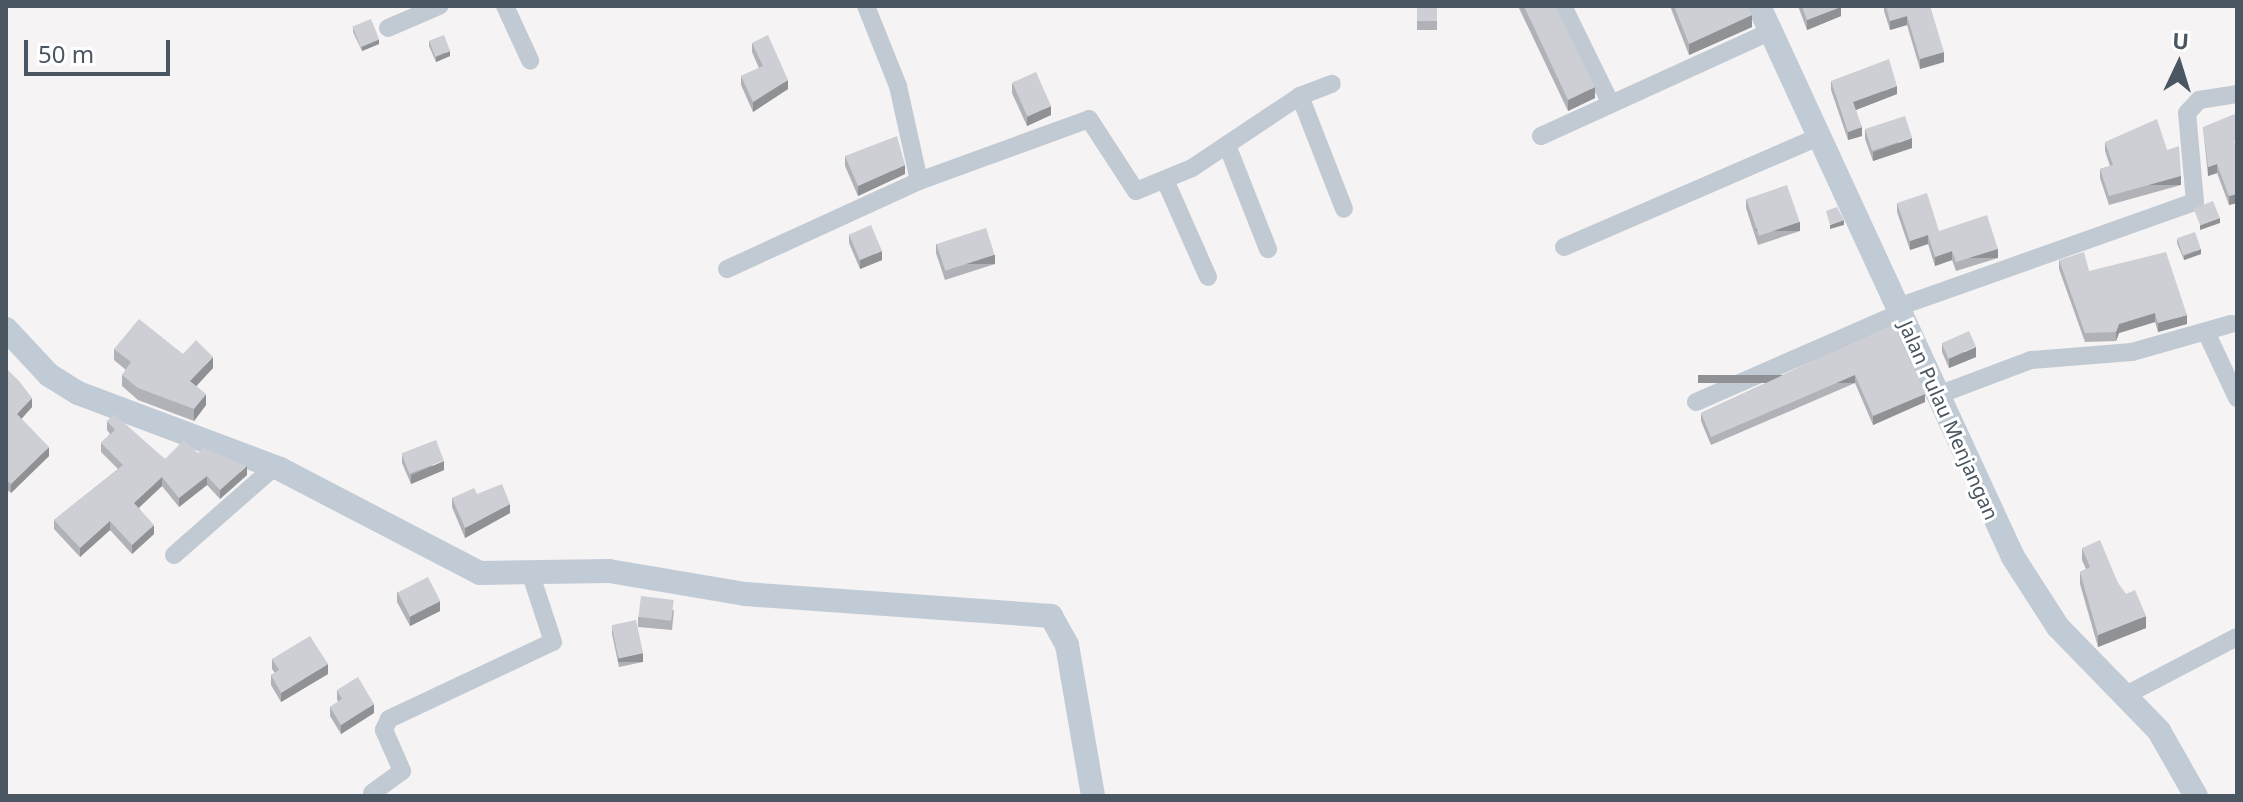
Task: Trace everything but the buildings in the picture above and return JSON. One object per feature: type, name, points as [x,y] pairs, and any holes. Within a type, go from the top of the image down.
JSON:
[{"type":"street","points":[[388,28],[439,6]]},
{"type":"street","points":[[505,6],[530,60]]},
{"type":"street","points":[[866,6],[898,86],[919,181]]},
{"type":"street","points":[[1563,6],[1610,102]]},
{"type":"street","name":"Jalan Pulau Menjangan","points":[[1759,6],[2021,570],[2058,627],[2159,731],[2196,796]]},
{"type":"street","points":[[1541,136],[1771,31]]},
{"type":"street","points":[[727,269],[919,181],[1089,119],[1136,191],[1165,180],[1227,145],[1300,96],[1332,84]]},
{"type":"street","points":[[1696,402],[1899,310],[2195,202],[2187,113],[2199,100],[2237,94]]},
{"type":"street","points":[[1300,96],[1344,209]]},
{"type":"street","points":[[1564,247],[1820,136]]},
{"type":"street","points":[[1227,145],[1268,249]]},
{"type":"street","points":[[1165,180],[1208,277]]},
{"type":"street","points":[[1938,395],[2031,360],[2132,352],[2231,324]]},
{"type":"street","points":[[6,329],[49,375],[78,393],[273,468],[455,566],[530,572],[609,571],[784,598],[1042,612],[1058,622],[1067,645],[1093,796]]},
{"type":"street","points":[[2206,332],[2237,398]]},
{"type":"street","points":[[174,555],[273,468]]},
{"type":"street","points":[[372,793],[402,771],[384,730],[389,719],[553,642],[530,572]]},
{"type":"street","points":[[2126,695],[2237,637]]}]
